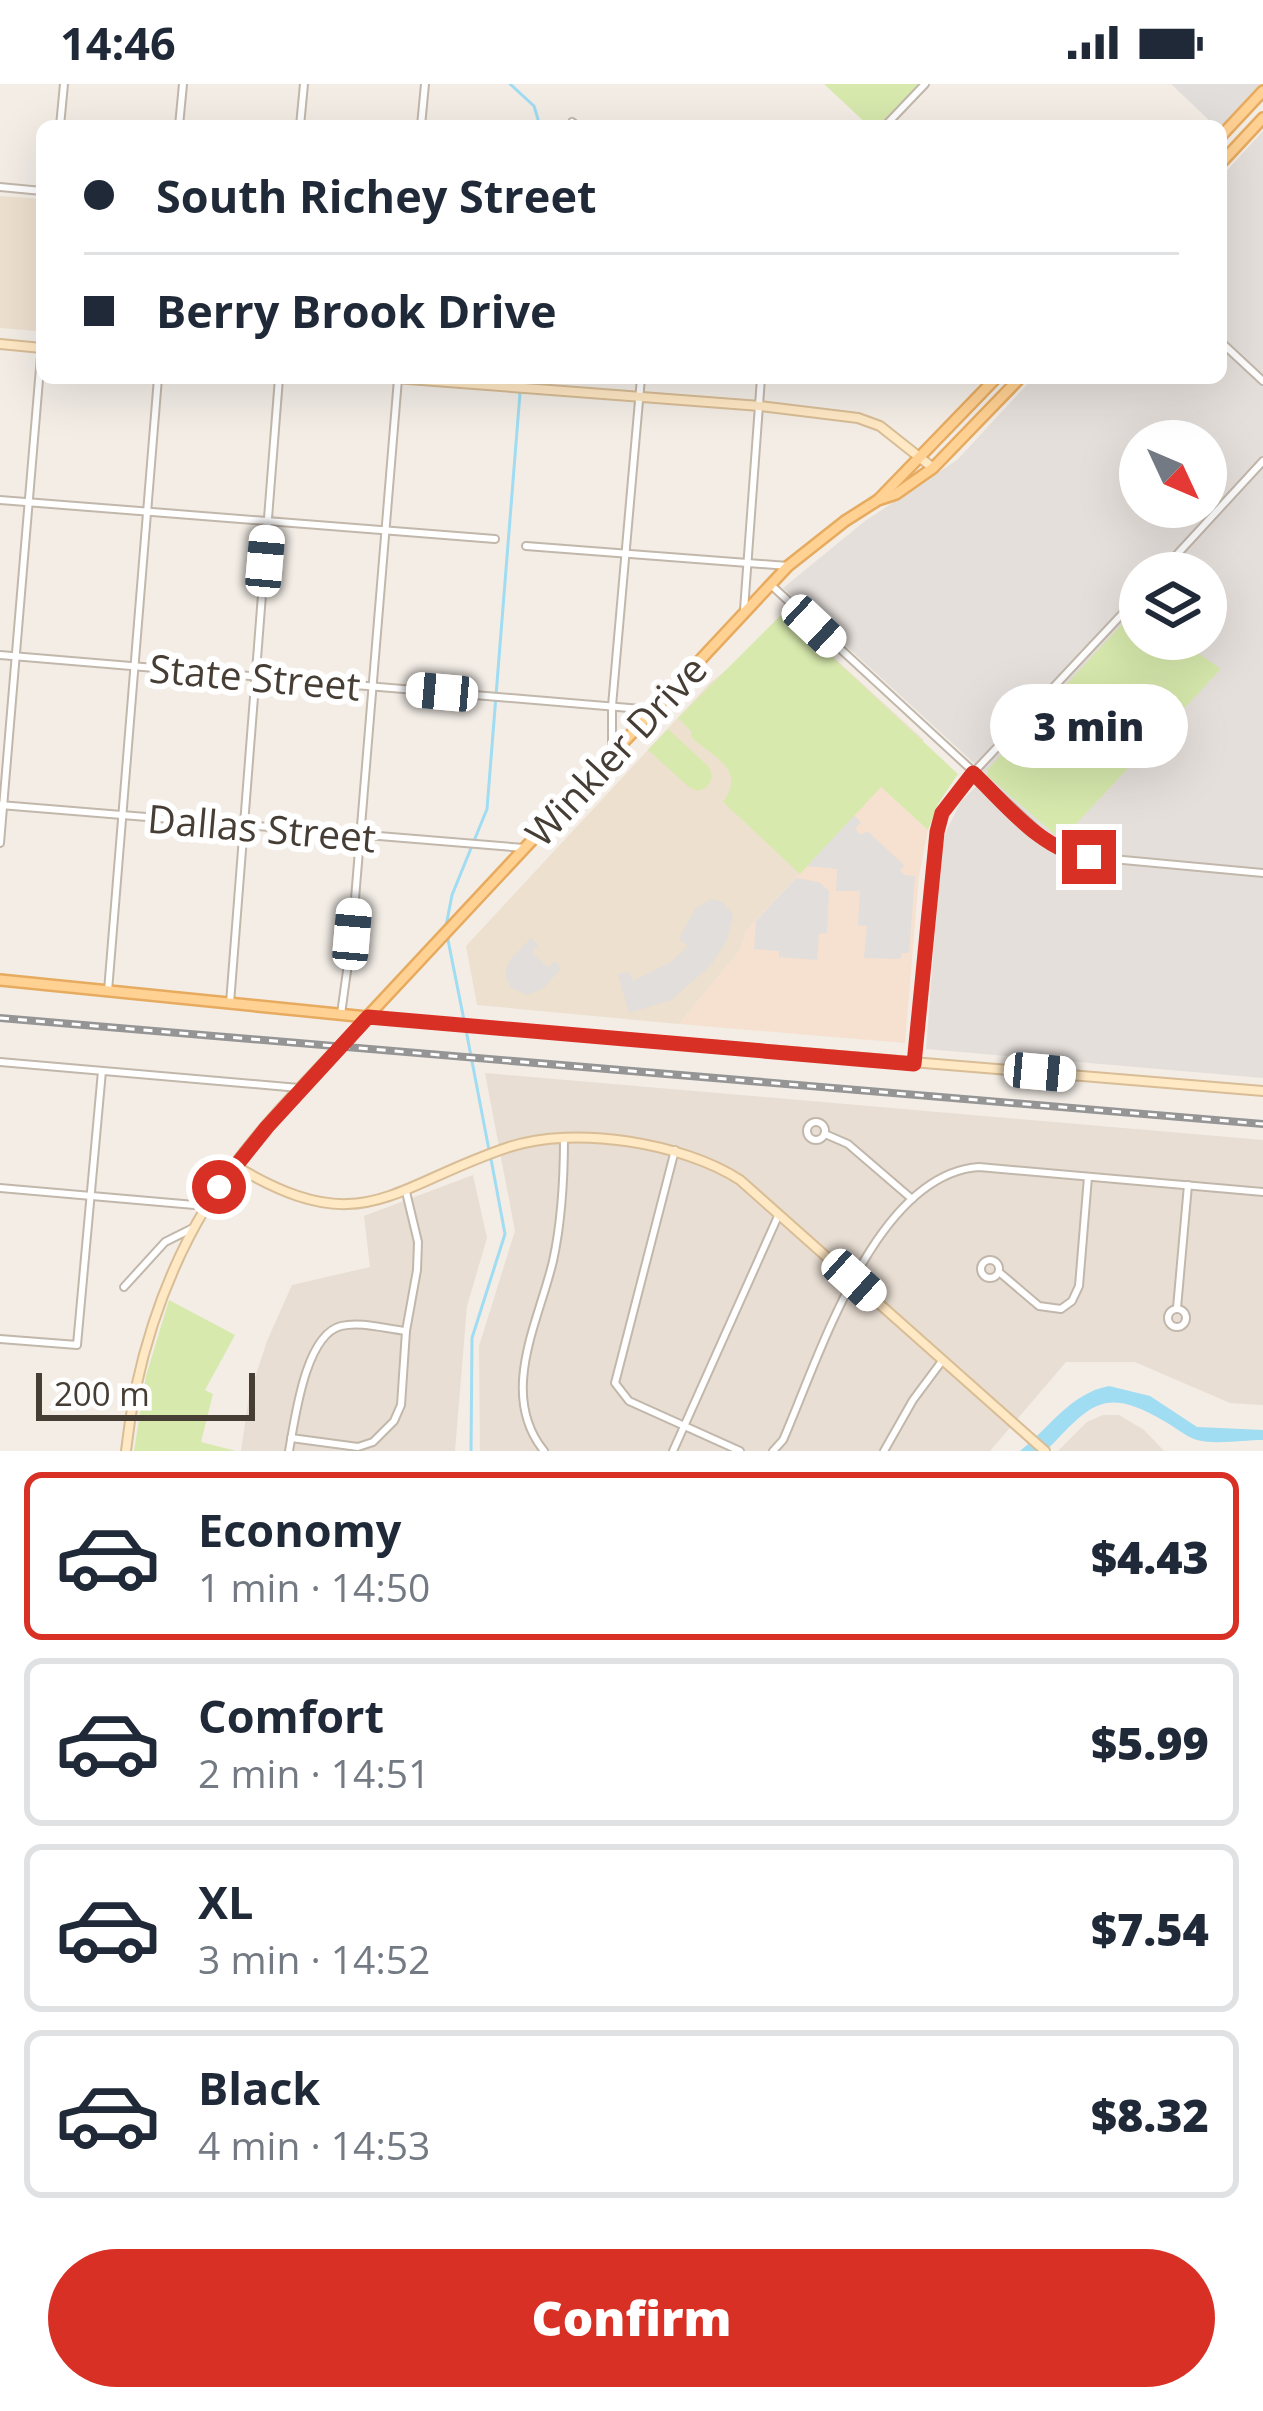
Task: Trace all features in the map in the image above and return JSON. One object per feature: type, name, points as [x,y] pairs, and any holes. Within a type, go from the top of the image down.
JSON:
[{"type":"main road","points":[[1227,130],[1263,91]]},
{"type":"main road","points":[[1227,157],[1263,118]]},
{"type":"main road","name":"Winkler Drive","points":[[368,1017],[744,610],[788,566],[878,500],[990,384]]},
{"type":"main road","name":"Winkler Drive","points":[[878,500],[896,494],[933,468],[1014,384]]},
{"type":"main road","points":[[0,980],[368,1017]]},
{"type":"street","points":[[61,120],[64,84]]},
{"type":"street","points":[[180,120],[183,84]]},
{"type":"street","points":[[301,120],[304,84]]},
{"type":"street","points":[[422,120],[425,84]]},
{"type":"street","points":[[891,120],[925,84]]},
{"type":"street","points":[[0,187],[36,190]]},
{"type":"street","points":[[0,344],[36,346]]},
{"type":"street","points":[[1227,348],[1263,381]]},
{"type":"street","points":[[0,843],[39,384]]},
{"type":"street","points":[[108,991],[158,384]]},
{"type":"street","points":[[230,1003],[279,384]]},
{"type":"street","points":[[341,1014],[352,934],[397,384]]},
{"type":"street","points":[[473,384],[760,406],[870,422],[933,468]]},
{"type":"street","points":[[612,755],[612,706],[640,384]]},
{"type":"street","points":[[744,610],[761,384]]},
{"type":"street","points":[[1179,552],[1263,461]]},
{"type":"street","points":[[0,500],[496,538]]},
{"type":"street","points":[[526,546],[788,566]]},
{"type":"street","points":[[770,584],[1040,835],[1074,854],[1263,873]]},
{"type":"street","points":[[914,1064],[942,813],[973,773],[1119,617]]},
{"type":"street","name":"State Street","points":[[0,655],[653,710]]},
{"type":"street","name":"Dallas Street","points":[[2,805],[524,848]]},
{"type":"street","points":[[126,1451],[142,1359],[156,1316],[206,1206],[235,1165],[368,1017],[1263,1091]]},
{"type":"street","points":[[0,1062],[302,1088]]},
{"type":"street","points":[[0,1339],[77,1345],[102,1071]]},
{"type":"street","points":[[826,1134],[848,1144],[912,1199]]},
{"type":"street","points":[[235,1165],[274,1189],[323,1204],[364,1203],[406,1192],[504,1148],[564,1138],[675,1150],[723,1169],[779,1214],[1045,1451]]},
{"type":"street","points":[[544,1451],[526,1415],[524,1359],[558,1234],[564,1138]]},
{"type":"street","points":[[675,1150],[615,1383],[628,1401],[740,1451]]},
{"type":"street","points":[[773,1451],[783,1440],[868,1250],[912,1199],[940,1176],[966,1168],[1263,1192]]},
{"type":"street","points":[[999,1272],[1048,1309],[1060,1309],[1072,1301],[1079,1286],[1088,1177]]},
{"type":"street","points":[[1178,1308],[1187,1185]]},
{"type":"street","points":[[0,1188],[206,1206]]},
{"type":"street","points":[[291,1438],[358,1447],[387,1431],[401,1406],[418,1242],[406,1192]]},
{"type":"street","points":[[673,1451],[779,1214]]},
{"type":"street","points":[[124,1287],[165,1242],[195,1227]]},
{"type":"street","points":[[289,1451],[316,1345],[327,1333],[355,1324],[406,1331]]},
{"type":"street","points":[[884,1451],[942,1361]]},
{"type":"shaded area","points":[[1171,84],[1260,84],[1227,120],[1208,119]]},
{"type":"shaded area","points":[[1263,131],[1263,1078],[926,1049],[942,840],[960,803],[987,775],[783,588],[865,521],[957,460],[1027,384],[1227,384],[1227,170]]},
{"type":"shaded area","points":[[0,196],[36,199],[36,331],[0,328]]},
{"type":"shaded area","points":[[784,612],[924,740],[746,931],[740,950],[679,1024],[477,1005],[466,946],[710,683]]},
{"type":"shaded area","points":[[881,786],[928,830],[919,876],[905,1043],[679,1024],[740,950],[746,931]]},
{"type":"shaded area","points":[[854,816],[861,822],[855,829],[861,835],[867,831],[904,865],[900,870],[904,875],[915,876],[909,953],[902,953],[900,959],[864,958],[867,926],[858,925],[860,891],[836,891],[837,869],[807,866]]},
{"type":"shaded area","points":[[796,878],[819,882],[829,891],[827,933],[819,934],[817,960],[754,949],[756,921]]},
{"type":"shaded area","points":[[711,899],[723,902],[733,916],[726,942],[710,966],[671,1000],[629,1013],[618,974],[629,972],[633,981],[671,962],[688,946],[679,939],[695,909]]},
{"type":"shaded area","points":[[531,938],[538,945],[532,953],[548,967],[555,961],[562,968],[542,989],[527,995],[510,987],[505,975],[509,961]]},
{"type":"shaded area","points":[[485,1073],[1263,1140],[1263,1405],[1230,1403],[1135,1362],[1066,1362],[990,1451],[480,1451],[479,1346],[515,1231]]},
{"type":"shaded area","points":[[473,1175],[487,1238],[467,1306],[455,1451],[241,1451],[249,1396],[292,1285],[370,1267],[364,1216]]},
{"type":"shaded area","points":[[1119,1415],[1144,1430],[1164,1451],[1058,1451],[1087,1422]]},
{"type":"green space","points":[[824,84],[919,84],[886,120],[863,120]]},
{"type":"green space","points":[[784,612],[958,774],[928,830],[881,787],[800,874],[723,802],[731,781],[729,772],[678,718]]},
{"type":"green space","points":[[1119,627],[1119,660],[1208,660],[1221,669],[1061,840],[988,776],[988,769]]},
{"type":"green space","points":[[668,729],[709,767],[712,777],[707,787],[698,791],[689,787],[648,750]]},
{"type":"green space","points":[[169,1300],[235,1335],[205,1390],[213,1394],[201,1442],[236,1451],[134,1451],[146,1376]]},
{"type":"water","points":[[1109,1386],[1150,1396],[1197,1427],[1263,1430],[1263,1440],[1197,1440],[1143,1410],[1111,1403],[1087,1412],[1046,1451],[1020,1451],[1072,1404]]},
{"type":"waterway","points":[[510,84],[534,106],[538,120]]},
{"type":"waterway","points":[[446,926],[452,895],[487,809],[520,393]]},
{"type":"waterway","points":[[447,935],[464,1020]]},
{"type":"waterway","points":[[466,1030],[489,1150]]},
{"type":"waterway","points":[[471,1451],[472,1338],[505,1234],[491,1159]]},
{"type":"railway","points":[[0,1018],[1263,1124]]},
{"type":"route","points":[[219,1187],[368,1017],[914,1064],[937,832],[950,800],[973,773],[1052,844],[1089,857]]}]
